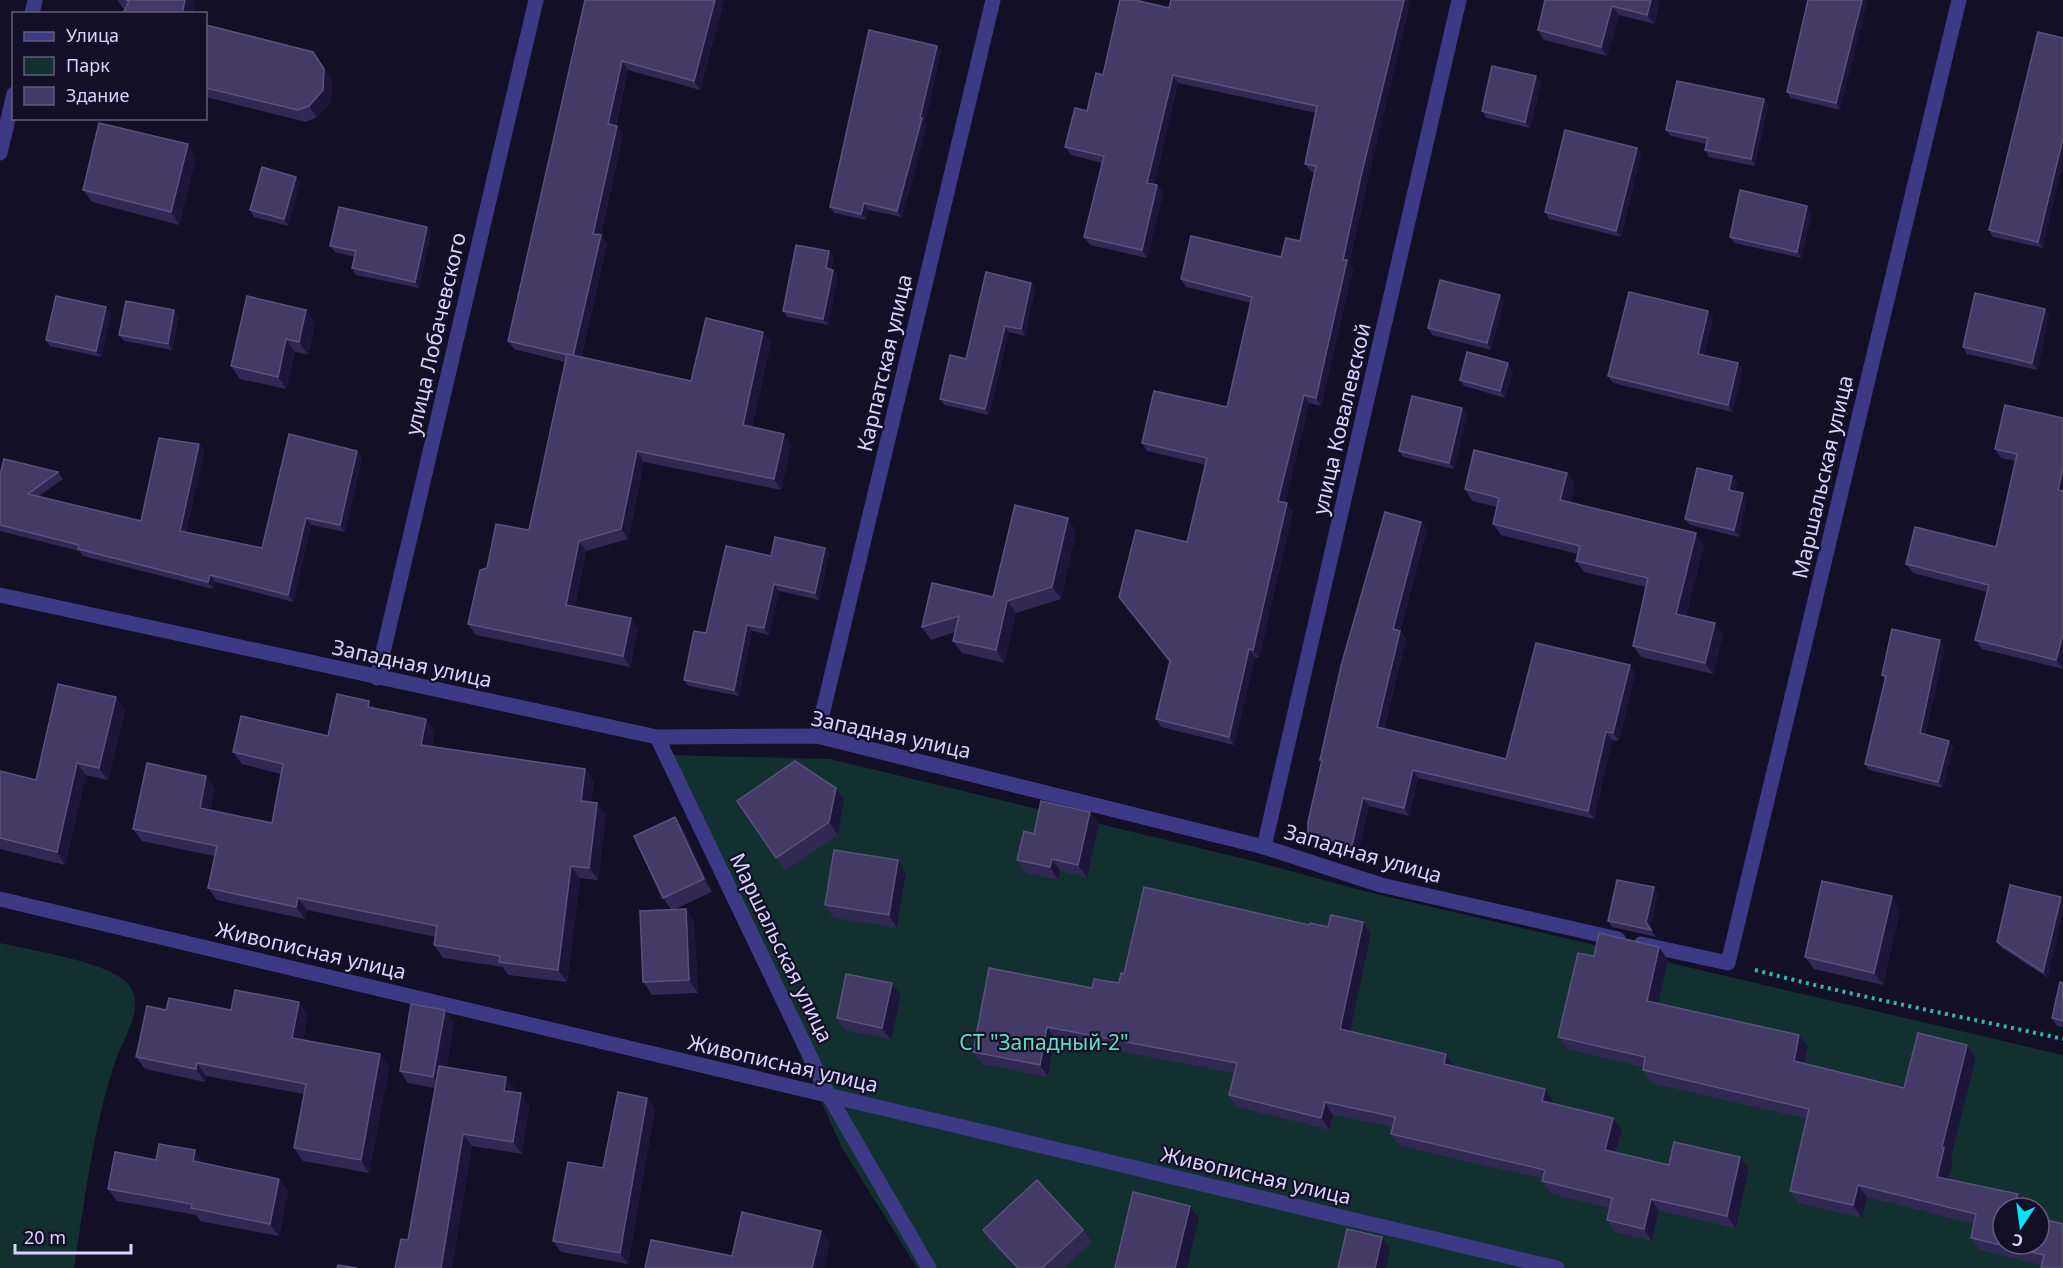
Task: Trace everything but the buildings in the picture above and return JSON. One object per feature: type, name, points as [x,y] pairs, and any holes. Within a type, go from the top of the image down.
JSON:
[{"type":"street","name":"улица Лобачевского","points":[[377,678],[536,0]]},
{"type":"street","name":"Карпатская улица","points":[[817,736],[993,0]]},
{"type":"street","name":"улица Ковалевской","points":[[1264,847],[1459,0]]},
{"type":"street","name":"Маршальская улица","points":[[1728,963],[1959,0]]},
{"type":"street","points":[[0,153],[12,102]]},
{"type":"street","name":"Западная улица","points":[[0,595],[657,737],[817,736],[1264,847],[1381,885],[1728,963]]},
{"type":"street","name":"Маршальская улица","points":[[657,737],[829,1096],[929,1268]]},
{"type":"street","name":"Живописная улица","points":[[0,899],[1557,1268]]},
{"type":"path","points":[[1728,963],[1829,989],[1897,1001],[2063,1039]]},
{"type":"green space","name":"СТ \"Западный-2\"","points":[[667,755],[830,759],[1253,861],[1368,892],[2063,1055],[2063,1268],[917,1268],[842,1148]]},
{"type":"green space","points":[[0,943],[88,963],[120,977],[129,985],[134,994],[134,1013],[107,1087],[95,1138],[74,1268],[0,1268]]}]
